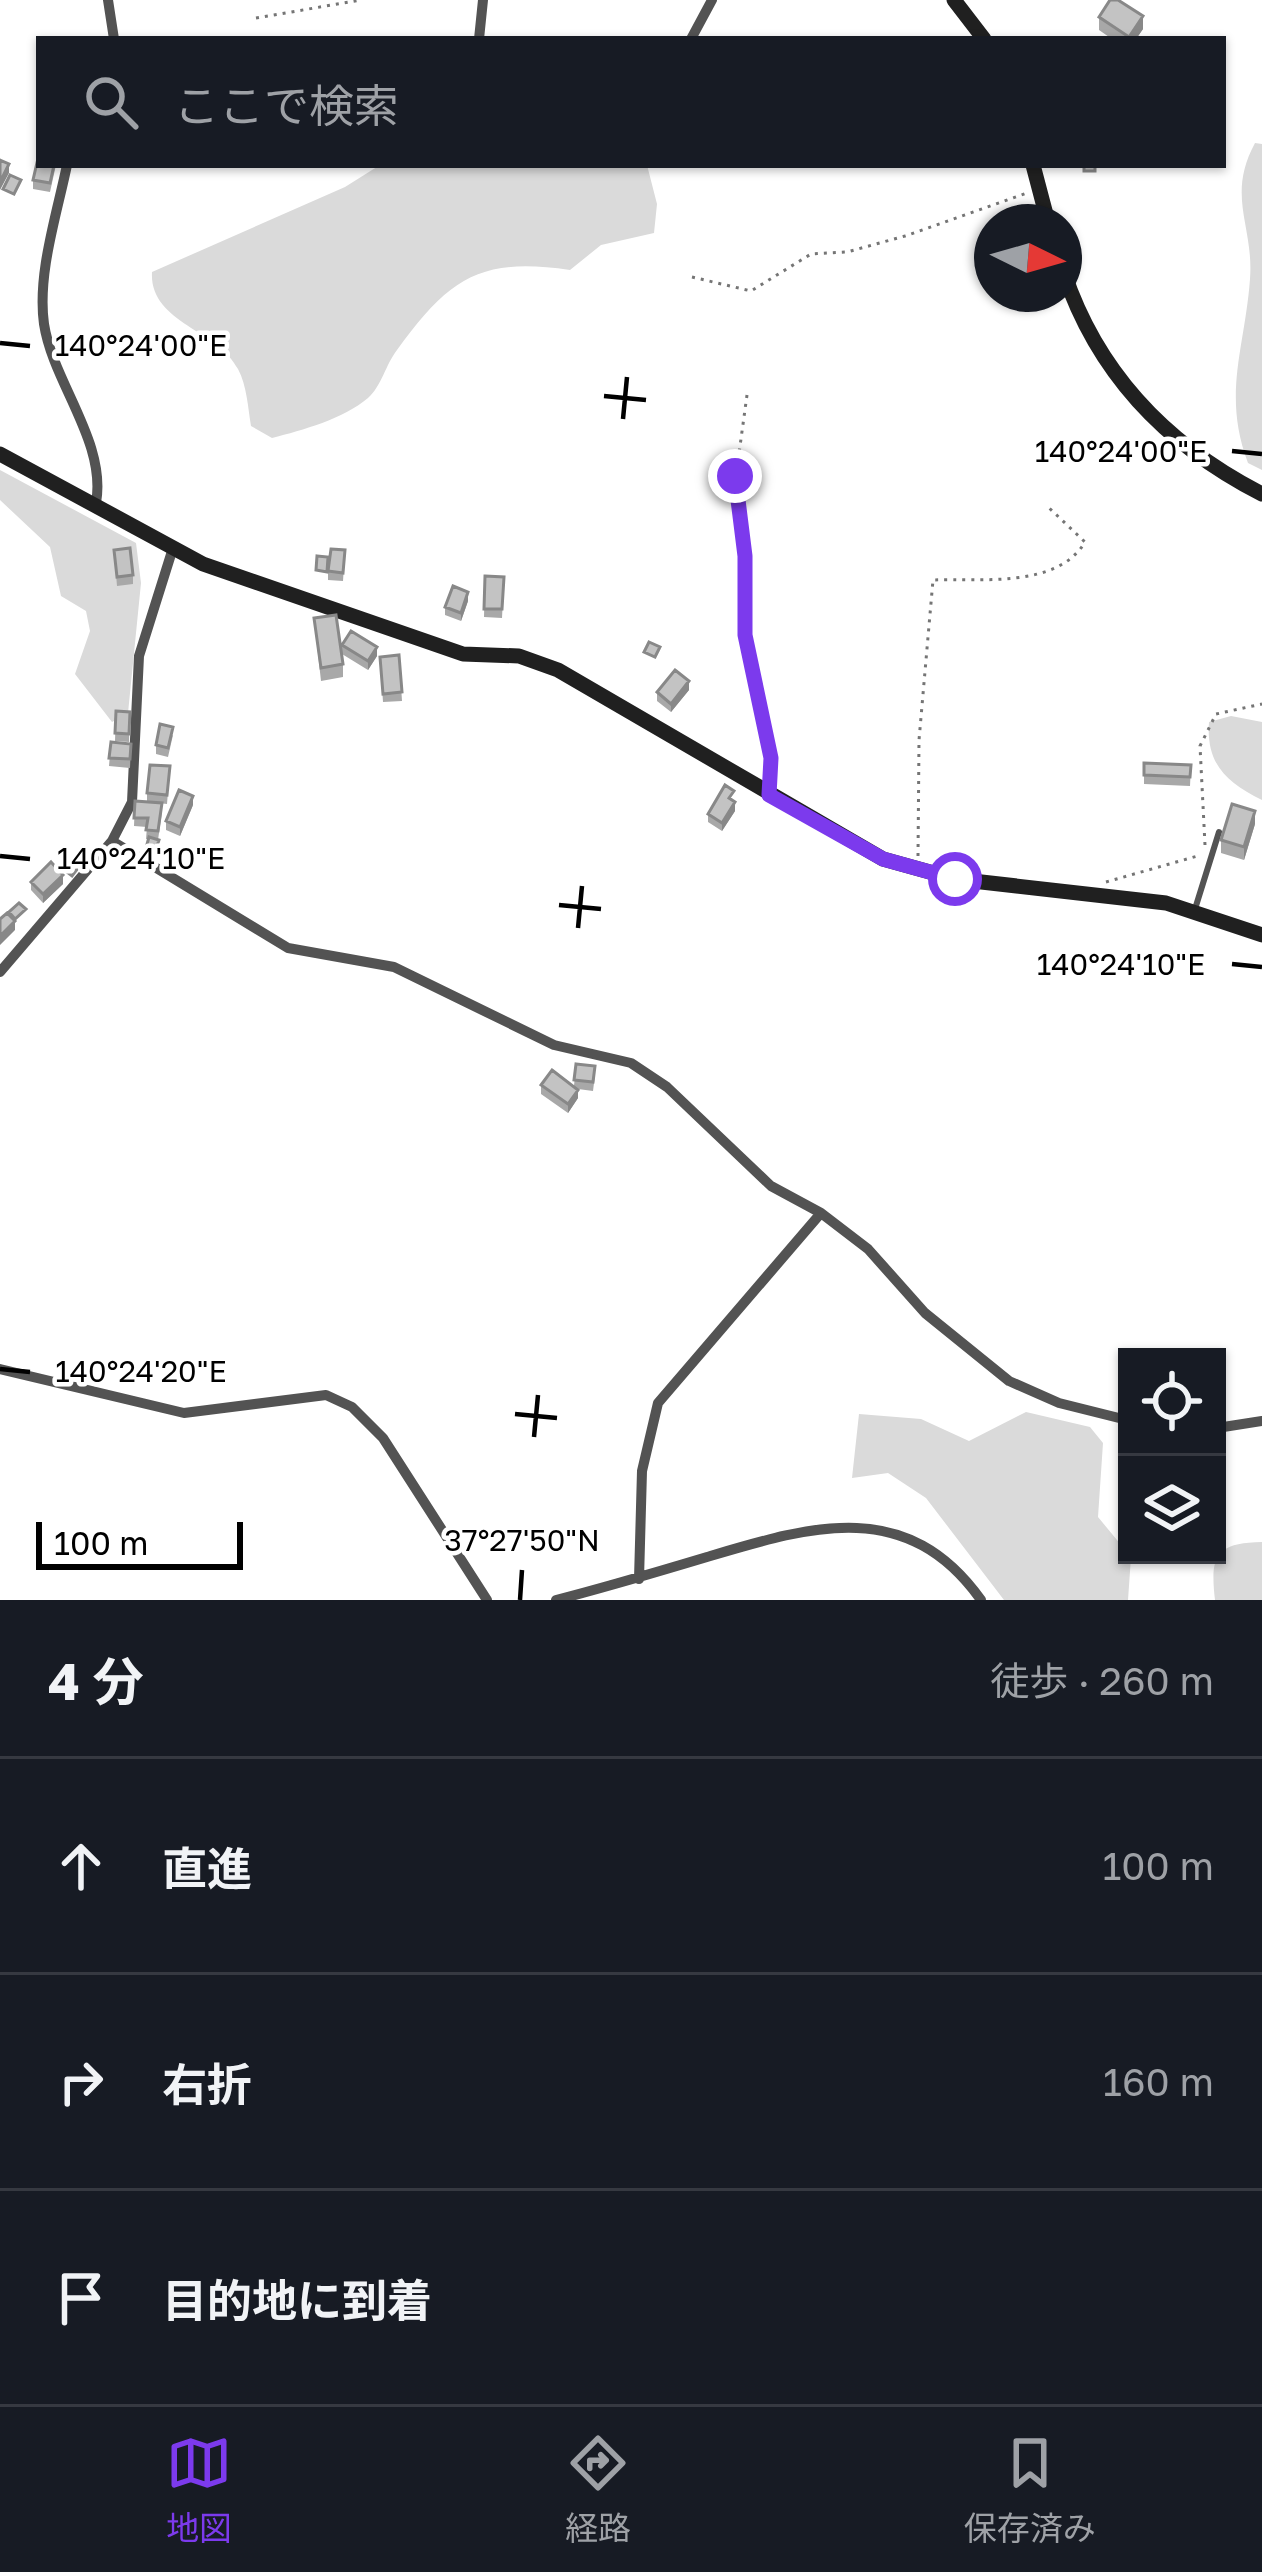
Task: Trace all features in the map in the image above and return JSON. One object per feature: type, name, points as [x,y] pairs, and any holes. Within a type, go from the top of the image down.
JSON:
[{"type":"street","points":[[108,0],[114,36]]},
{"type":"street","points":[[479,36],[483,0]]},
{"type":"street","points":[[693,36],[712,0]]},
{"type":"street","points":[[954,0],[982,36]]},
{"type":"street","points":[[67,168],[44,314],[96,470],[96,503]]},
{"type":"street","points":[[1035,168],[1044,204]]},
{"type":"street","points":[[1080,312],[1089,334],[1145,410],[1203,463],[1262,494]]},
{"type":"street","points":[[0,454],[203,564],[463,654],[519,656],[558,670],[846,841],[918,870],[1194,910],[1262,935]]},
{"type":"street","points":[[0,972],[112,841],[135,791],[139,656],[173,548]]},
{"type":"street","points":[[112,841],[288,948],[394,967],[554,1045],[631,1063],[667,1087],[771,1186],[821,1213],[868,1249],[925,1313],[1009,1381],[1059,1403],[1118,1418]]},
{"type":"street","points":[[639,1579],[642,1471],[658,1403],[821,1213]]},
{"type":"street","points":[[0,1369],[184,1413],[292,1397],[338,1400],[365,1417],[383,1438],[487,1600]]},
{"type":"street","points":[[1226,1427],[1262,1421]]},
{"type":"street","points":[[556,1600],[782,1535],[848,1527],[876,1529],[926,1546],[956,1566],[981,1600]]},
{"type":"lane","points":[[1194,910],[1220,832]]},
{"type":"path","points":[[256,18],[361,0]]},
{"type":"path","points":[[692,277],[752,291],[811,254],[847,252],[905,236],[1040,188]]},
{"type":"path","points":[[747,395],[734,490],[743,531],[751,681],[771,758],[769,795]]},
{"type":"path","points":[[918,870],[919,740],[934,580],[998,580],[1053,568],[1077,554],[1084,542],[1079,533],[1046,505]]},
{"type":"path","points":[[1090,894],[1113,877],[1209,854],[1203,732],[1216,714],[1262,704]]},
{"type":"shaded area","points":[[1255,143],[1262,144],[1262,470],[1248,463],[1240,438],[1236,393],[1250,279],[1243,179]]},
{"type":"shaded area","points":[[375,168],[648,168],[657,204],[654,233],[601,245],[570,270],[513,267],[470,278],[416,325],[368,398],[335,418],[272,438],[251,426],[238,369],[216,344],[161,303],[152,272],[345,187]]},
{"type":"shaded area","points":[[0,470],[136,543],[141,583],[128,713],[112,722],[75,674],[90,631],[86,611],[61,596],[50,547],[0,500]]},
{"type":"shaded area","points":[[1231,716],[1262,722],[1262,800],[1238,786],[1215,760],[1209,722]]},
{"type":"shaded area","points":[[1026,1412],[1090,1427],[1103,1443],[1098,1517],[1118,1541],[1118,1564],[1131,1564],[1128,1600],[1004,1600],[926,1498],[888,1473],[852,1478],[859,1414],[921,1419],[969,1441]]},
{"type":"shaded area","points":[[1262,1542],[1262,1600],[1215,1600],[1215,1564],[1226,1564],[1226,1549]]},
{"type":"building","points":[[1110,0],[1143,16],[1130,36],[1099,17]]},
{"type":"building","points":[[0,160],[9,164],[0,182]]},
{"type":"building","points":[[36,167],[53,168],[50,183],[33,180]]},
{"type":"building","points":[[10,175],[21,180],[14,194],[3,189]]},
{"type":"building","points":[[130,548],[133,575],[117,577],[114,550]]},
{"type":"building","points":[[331,549],[345,550],[343,573],[328,571]]},
{"type":"building","points":[[317,556],[328,557],[327,572],[316,570]]},
{"type":"building","points":[[485,576],[504,577],[502,609],[484,609]]},
{"type":"building","points":[[453,586],[468,592],[461,613],[445,607]]},
{"type":"building","points":[[336,615],[343,664],[321,668],[314,618]]},
{"type":"building","points":[[351,631],[377,647],[368,661],[342,645]]},
{"type":"building","points":[[649,642],[660,647],[655,657],[644,652]]},
{"type":"building","points":[[399,655],[402,692],[383,694],[380,657]]},
{"type":"building","points":[[675,670],[689,681],[671,704],[657,692]]},
{"type":"building","points":[[116,711],[130,712],[129,734],[115,733]]},
{"type":"building","points":[[160,724],[173,727],[168,748],[156,745]]},
{"type":"building","points":[[111,742],[131,744],[130,759],[109,758]]},
{"type":"building","points":[[1144,763],[1191,765],[1190,777],[1144,775]]},
{"type":"building","points":[[150,765],[170,766],[167,795],[147,793]]},
{"type":"building","points":[[725,785],[734,791],[729,798],[735,802],[722,823],[708,814]]},
{"type":"building","points":[[179,790],[193,796],[180,827],[166,821]]},
{"type":"building","points":[[135,801],[162,803],[158,831],[146,830],[148,818],[134,818]]},
{"type":"building","points":[[1232,804],[1255,811],[1244,847],[1221,840]]},
{"type":"building","points":[[149,837],[159,840],[155,852],[146,848]]},
{"type":"building","points":[[64,858],[78,868],[72,876],[59,866]]},
{"type":"building","points":[[51,862],[63,875],[43,894],[31,882]]},
{"type":"building","points":[[19,903],[26,909],[15,919],[9,912]]},
{"type":"building","points":[[7,913],[15,921],[0,936],[0,919]]},
{"type":"building","points":[[576,1064],[595,1066],[593,1082],[574,1080]]},
{"type":"building","points":[[552,1070],[578,1090],[568,1104],[541,1085]]},
{"type":"route","points":[[735,476],[745,556],[745,635],[751,681],[771,758],[769,795],[883,859],[955,879]]}]
